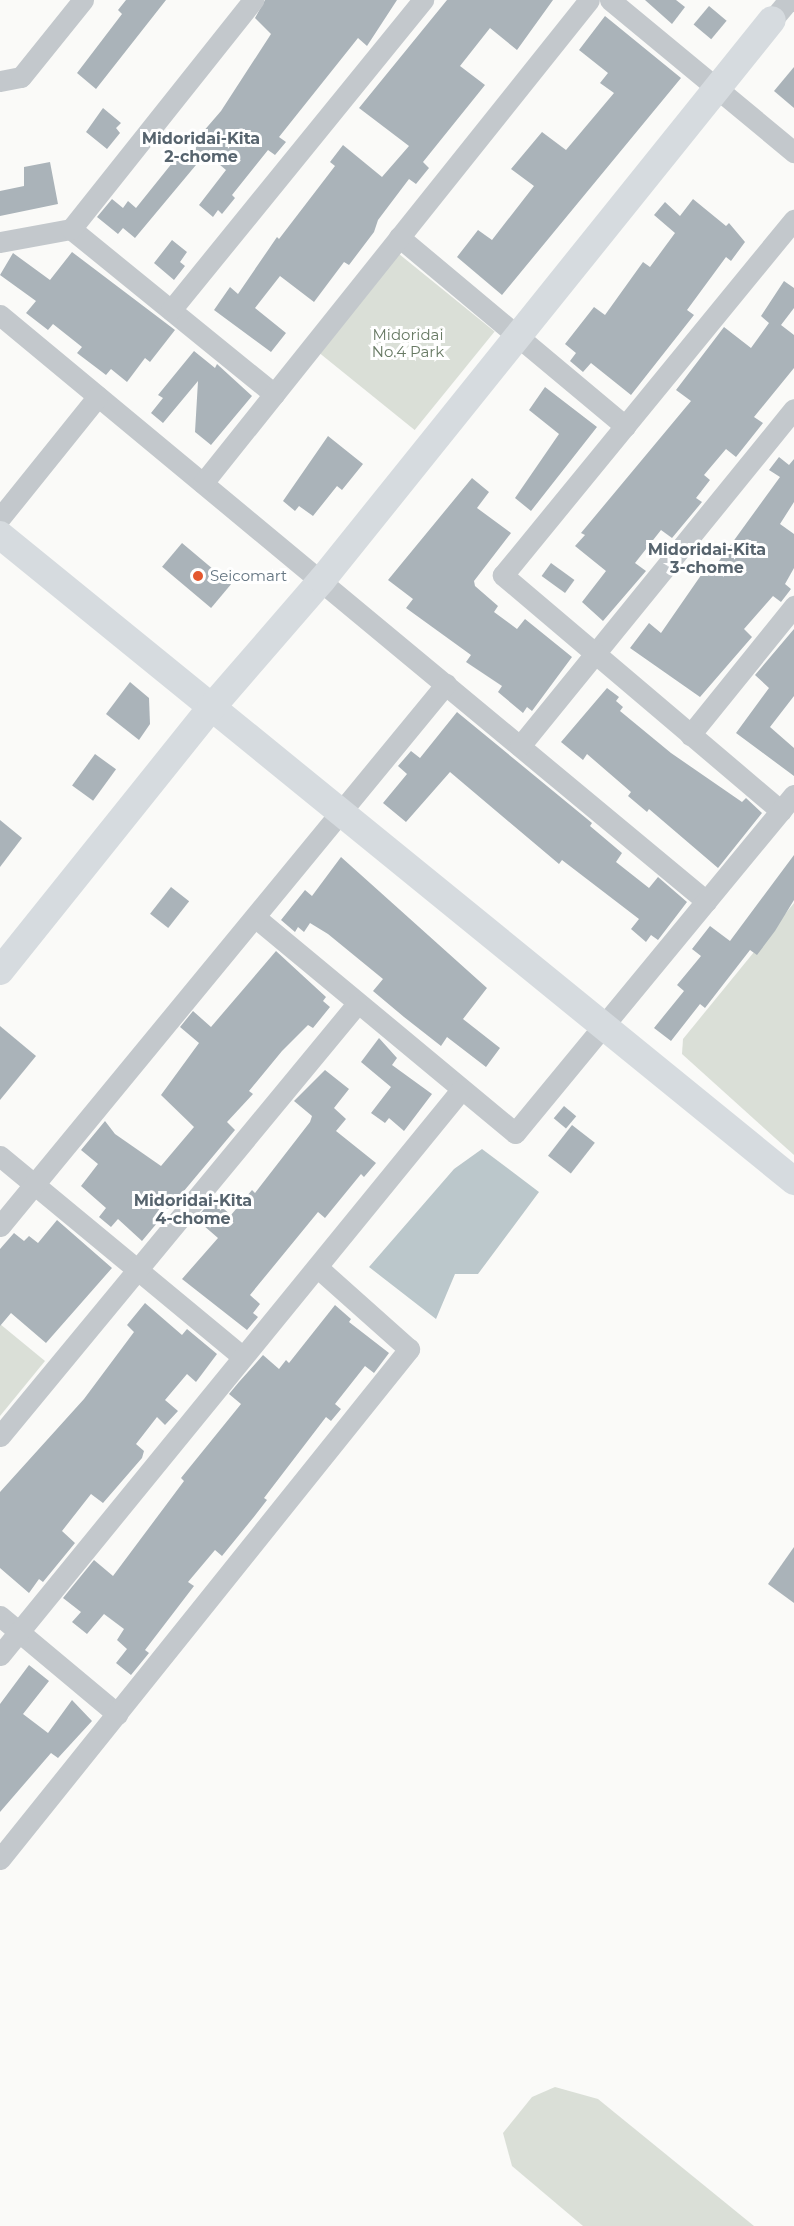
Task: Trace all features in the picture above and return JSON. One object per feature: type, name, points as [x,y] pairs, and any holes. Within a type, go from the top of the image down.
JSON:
[{"type":"street","points":[[0,81],[21,77],[83,0]]},
{"type":"street","points":[[0,242],[71,229],[253,0]]},
{"type":"street","points":[[171,310],[423,0]]},
{"type":"street","points":[[203,483],[589,0]]},
{"type":"street","points":[[610,0],[794,152]]},
{"type":"street","points":[[0,971],[211,708],[322,580],[780,10]]},
{"type":"street","points":[[255,917],[356,1005],[516,1133],[787,803],[690,735],[503,575],[794,220]]},
{"type":"street","points":[[71,229],[274,394]]},
{"type":"street","points":[[399,237],[625,426]]},
{"type":"street","points":[[0,315],[706,901]]},
{"type":"street","points":[[0,518],[98,396]]},
{"type":"street","points":[[520,746],[794,409]]},
{"type":"street","points":[[0,535],[340,814],[604,1024],[794,1181]]},
{"type":"street","points":[[690,735],[794,606]]},
{"type":"street","points":[[0,1226],[446,684]]},
{"type":"street","points":[[0,1436],[356,1005]]},
{"type":"street","points":[[0,1655],[461,1090]]},
{"type":"street","points":[[0,1156],[243,1357]]},
{"type":"street","points":[[0,1859],[410,1349],[317,1267]]},
{"type":"street","points":[[0,1616],[117,1714]]},
{"type":"green space","name":"Midoridai No.4 Park","points":[[399,254],[495,331],[415,430],[319,353]]},
{"type":"green space","points":[[794,903],[794,1155],[682,1054],[683,1039]]},
{"type":"green space","points":[[0,1324],[45,1361],[0,1416]]},
{"type":"green space","points":[[555,2087],[598,2099],[754,2226],[583,2226],[512,2166],[503,2133],[532,2097]]},
{"type":"shaded area","points":[[482,1149],[539,1192],[478,1274],[455,1274],[436,1319],[369,1267],[454,1169]]},
{"type":"building","points":[[126,0],[166,0],[96,89],[77,73],[122,14],[118,10]]},
{"type":"building","points":[[265,0],[397,0],[367,46],[358,38],[279,137],[286,142],[275,155],[268,150],[232,195],[235,198],[222,214],[218,210],[213,217],[199,205],[226,170],[206,153],[135,238],[123,228],[118,234],[97,217],[112,199],[123,208],[128,201],[136,208],[181,152],[183,155],[221,111],[271,34],[255,18]]},
{"type":"building","points":[[447,0],[553,0],[517,50],[490,28],[460,66],[485,85],[423,162],[429,168],[416,184],[409,179],[378,220],[374,232],[349,265],[344,262],[314,302],[280,276],[255,308],[286,333],[271,352],[214,310],[230,287],[238,294],[277,237],[279,239],[335,166],[330,162],[343,145],[382,177],[409,146],[359,108]]},
{"type":"building","points":[[645,0],[676,0],[685,7],[672,24]]},
{"type":"building","points":[[709,6],[727,21],[711,39],[694,24]]},
{"type":"building","points":[[605,16],[681,78],[502,295],[457,257],[478,230],[492,240],[534,186],[511,169],[542,132],[566,150],[614,93],[600,83],[608,73],[579,50]]},
{"type":"building","points":[[794,67],[794,108],[774,91]]},
{"type":"building","points":[[103,108],[121,123],[116,128],[120,133],[107,149],[86,132]]},
{"type":"building","points":[[50,162],[58,204],[0,216],[0,191],[24,186],[24,167]]},
{"type":"building","points":[[693,199],[726,226],[729,223],[745,242],[731,261],[726,257],[687,310],[694,315],[631,395],[591,363],[583,372],[570,361],[576,353],[565,344],[594,307],[605,315],[643,262],[650,267],[675,233],[654,215],[665,202],[680,216]]},
{"type":"building","points":[[172,240],[187,252],[180,262],[185,266],[174,280],[154,263]]},
{"type":"building","points":[[72,252],[175,330],[150,362],[145,358],[127,382],[111,369],[106,375],[77,353],[82,347],[53,324],[48,330],[26,313],[36,301],[0,275],[13,253],[50,280]]},
{"type":"building","points":[[784,281],[794,288],[794,308],[781,325],[794,335],[794,368],[754,417],[763,423],[736,457],[726,449],[704,475],[710,480],[696,498],[702,502],[672,538],[661,530],[635,563],[646,571],[603,621],[582,602],[606,571],[575,546],[585,535],[581,533],[691,401],[676,390],[724,327],[751,348],[769,323],[761,316]]},
{"type":"building","points":[[194,351],[215,368],[217,364],[252,396],[211,445],[195,432],[198,381],[163,423],[151,413],[163,398],[158,395]]},
{"type":"building","points":[[545,387],[597,427],[531,511],[515,498],[559,434],[529,410]]},
{"type":"building","points":[[328,436],[363,464],[342,490],[337,486],[313,516],[299,506],[295,511],[283,501]]},
{"type":"building","points":[[779,457],[789,465],[794,459],[794,502],[780,524],[794,534],[794,568],[785,584],[791,589],[781,602],[773,596],[744,629],[752,637],[700,697],[630,648],[649,623],[661,633],[706,568],[711,572],[780,477],[769,470]]},
{"type":"building","points":[[472,478],[489,492],[477,508],[511,533],[474,581],[475,586],[498,606],[494,612],[517,629],[525,619],[572,657],[532,711],[527,707],[523,713],[498,692],[502,686],[466,662],[471,655],[406,608],[413,599],[388,580]]},
{"type":"building","points":[[182,543],[231,584],[211,608],[162,567]]},
{"type":"building","points":[[551,563],[574,580],[565,593],[542,576]]},
{"type":"building","points":[[794,629],[794,696],[770,727],[794,748],[794,776],[736,733],[769,688],[755,675]]},
{"type":"building","points":[[130,682],[149,698],[150,724],[139,740],[106,714]]},
{"type":"building","points":[[607,688],[619,697],[616,701],[623,707],[620,711],[671,753],[742,802],[746,798],[762,813],[718,868],[649,809],[647,812],[628,796],[631,792],[587,754],[583,760],[561,742]]},
{"type":"building","points":[[457,712],[592,823],[590,826],[622,853],[616,862],[649,888],[658,877],[687,902],[658,940],[651,935],[646,942],[631,929],[639,919],[562,860],[559,864],[450,772],[406,822],[383,803],[407,774],[398,766],[411,751],[420,758]]},
{"type":"building","points":[[95,754],[116,769],[93,801],[72,786]]},
{"type":"building","points":[[0,820],[22,838],[0,867]]},
{"type":"building","points":[[794,855],[794,900],[775,931],[757,955],[750,950],[705,1008],[700,1004],[671,1041],[654,1028],[684,991],[677,985],[701,956],[692,949],[710,926],[730,941]]},
{"type":"building","points":[[341,857],[487,988],[463,1019],[500,1048],[486,1067],[447,1037],[441,1046],[373,991],[383,979],[328,934],[310,923],[304,932],[298,927],[295,932],[281,920],[305,890],[312,896]]},
{"type":"building","points":[[171,887],[189,901],[168,928],[150,914]]},
{"type":"building","points":[[276,951],[326,997],[323,1001],[330,1007],[313,1028],[308,1025],[282,1051],[249,1091],[253,1094],[227,1122],[235,1130],[142,1241],[118,1219],[111,1227],[99,1217],[106,1208],[81,1186],[98,1164],[81,1150],[105,1121],[115,1134],[161,1166],[194,1127],[161,1095],[199,1043],[180,1027],[193,1011],[211,1027]]},
{"type":"building","points":[[0,1026],[36,1056],[0,1100]]},
{"type":"building","points":[[379,1038],[397,1058],[392,1065],[432,1094],[404,1131],[389,1118],[385,1123],[371,1113],[391,1087],[361,1062]]},
{"type":"building","points":[[325,1070],[349,1089],[334,1108],[346,1119],[336,1131],[376,1163],[364,1177],[361,1174],[325,1218],[318,1212],[250,1295],[260,1304],[253,1313],[258,1317],[247,1330],[182,1279],[218,1238],[196,1219],[212,1199],[231,1215],[252,1190],[255,1193],[310,1122],[312,1116],[294,1101]]},
{"type":"building","points":[[564,1106],[576,1116],[566,1129],[554,1118]]},
{"type":"building","points":[[572,1125],[595,1143],[571,1174],[548,1156]]},
{"type":"building","points":[[57,1220],[112,1268],[46,1343],[11,1313],[0,1326],[0,1249],[14,1233],[24,1241],[29,1236],[38,1243]]},
{"type":"building","points":[[145,1303],[182,1335],[187,1329],[217,1354],[196,1382],[187,1374],[165,1400],[178,1411],[165,1425],[157,1417],[136,1444],[144,1451],[142,1458],[103,1503],[91,1494],[62,1531],[75,1543],[43,1582],[39,1579],[29,1593],[0,1568],[0,1492],[84,1399],[134,1332],[127,1325]]},
{"type":"building","points":[[335,1305],[351,1319],[349,1322],[389,1353],[374,1373],[365,1366],[335,1404],[341,1409],[331,1421],[326,1417],[264,1498],[267,1500],[222,1556],[215,1550],[188,1582],[194,1586],[145,1650],[149,1653],[131,1675],[116,1663],[127,1649],[117,1640],[124,1629],[104,1614],[87,1634],[72,1622],[81,1612],[63,1598],[94,1560],[113,1576],[184,1481],[181,1478],[241,1404],[229,1394],[263,1355],[279,1369],[286,1360],[289,1363]]},
{"type":"building","points":[[794,1547],[794,1603],[768,1584]]},
{"type":"building","points":[[29,1665],[49,1681],[23,1714],[48,1733],[72,1700],[92,1721],[58,1758],[51,1753],[0,1812],[0,1704]]},
{"type":"place","name":"Seicomart","points":[[198,576]]},
{"type":"district","name":"Midoridai-Kita 2-chome","points":[[201,148]]},
{"type":"district","name":"Midoridai-Kita 3-chome","points":[[707,559]]},
{"type":"district","name":"Midoridai-Kita 4-chome","points":[[193,1210]]}]
